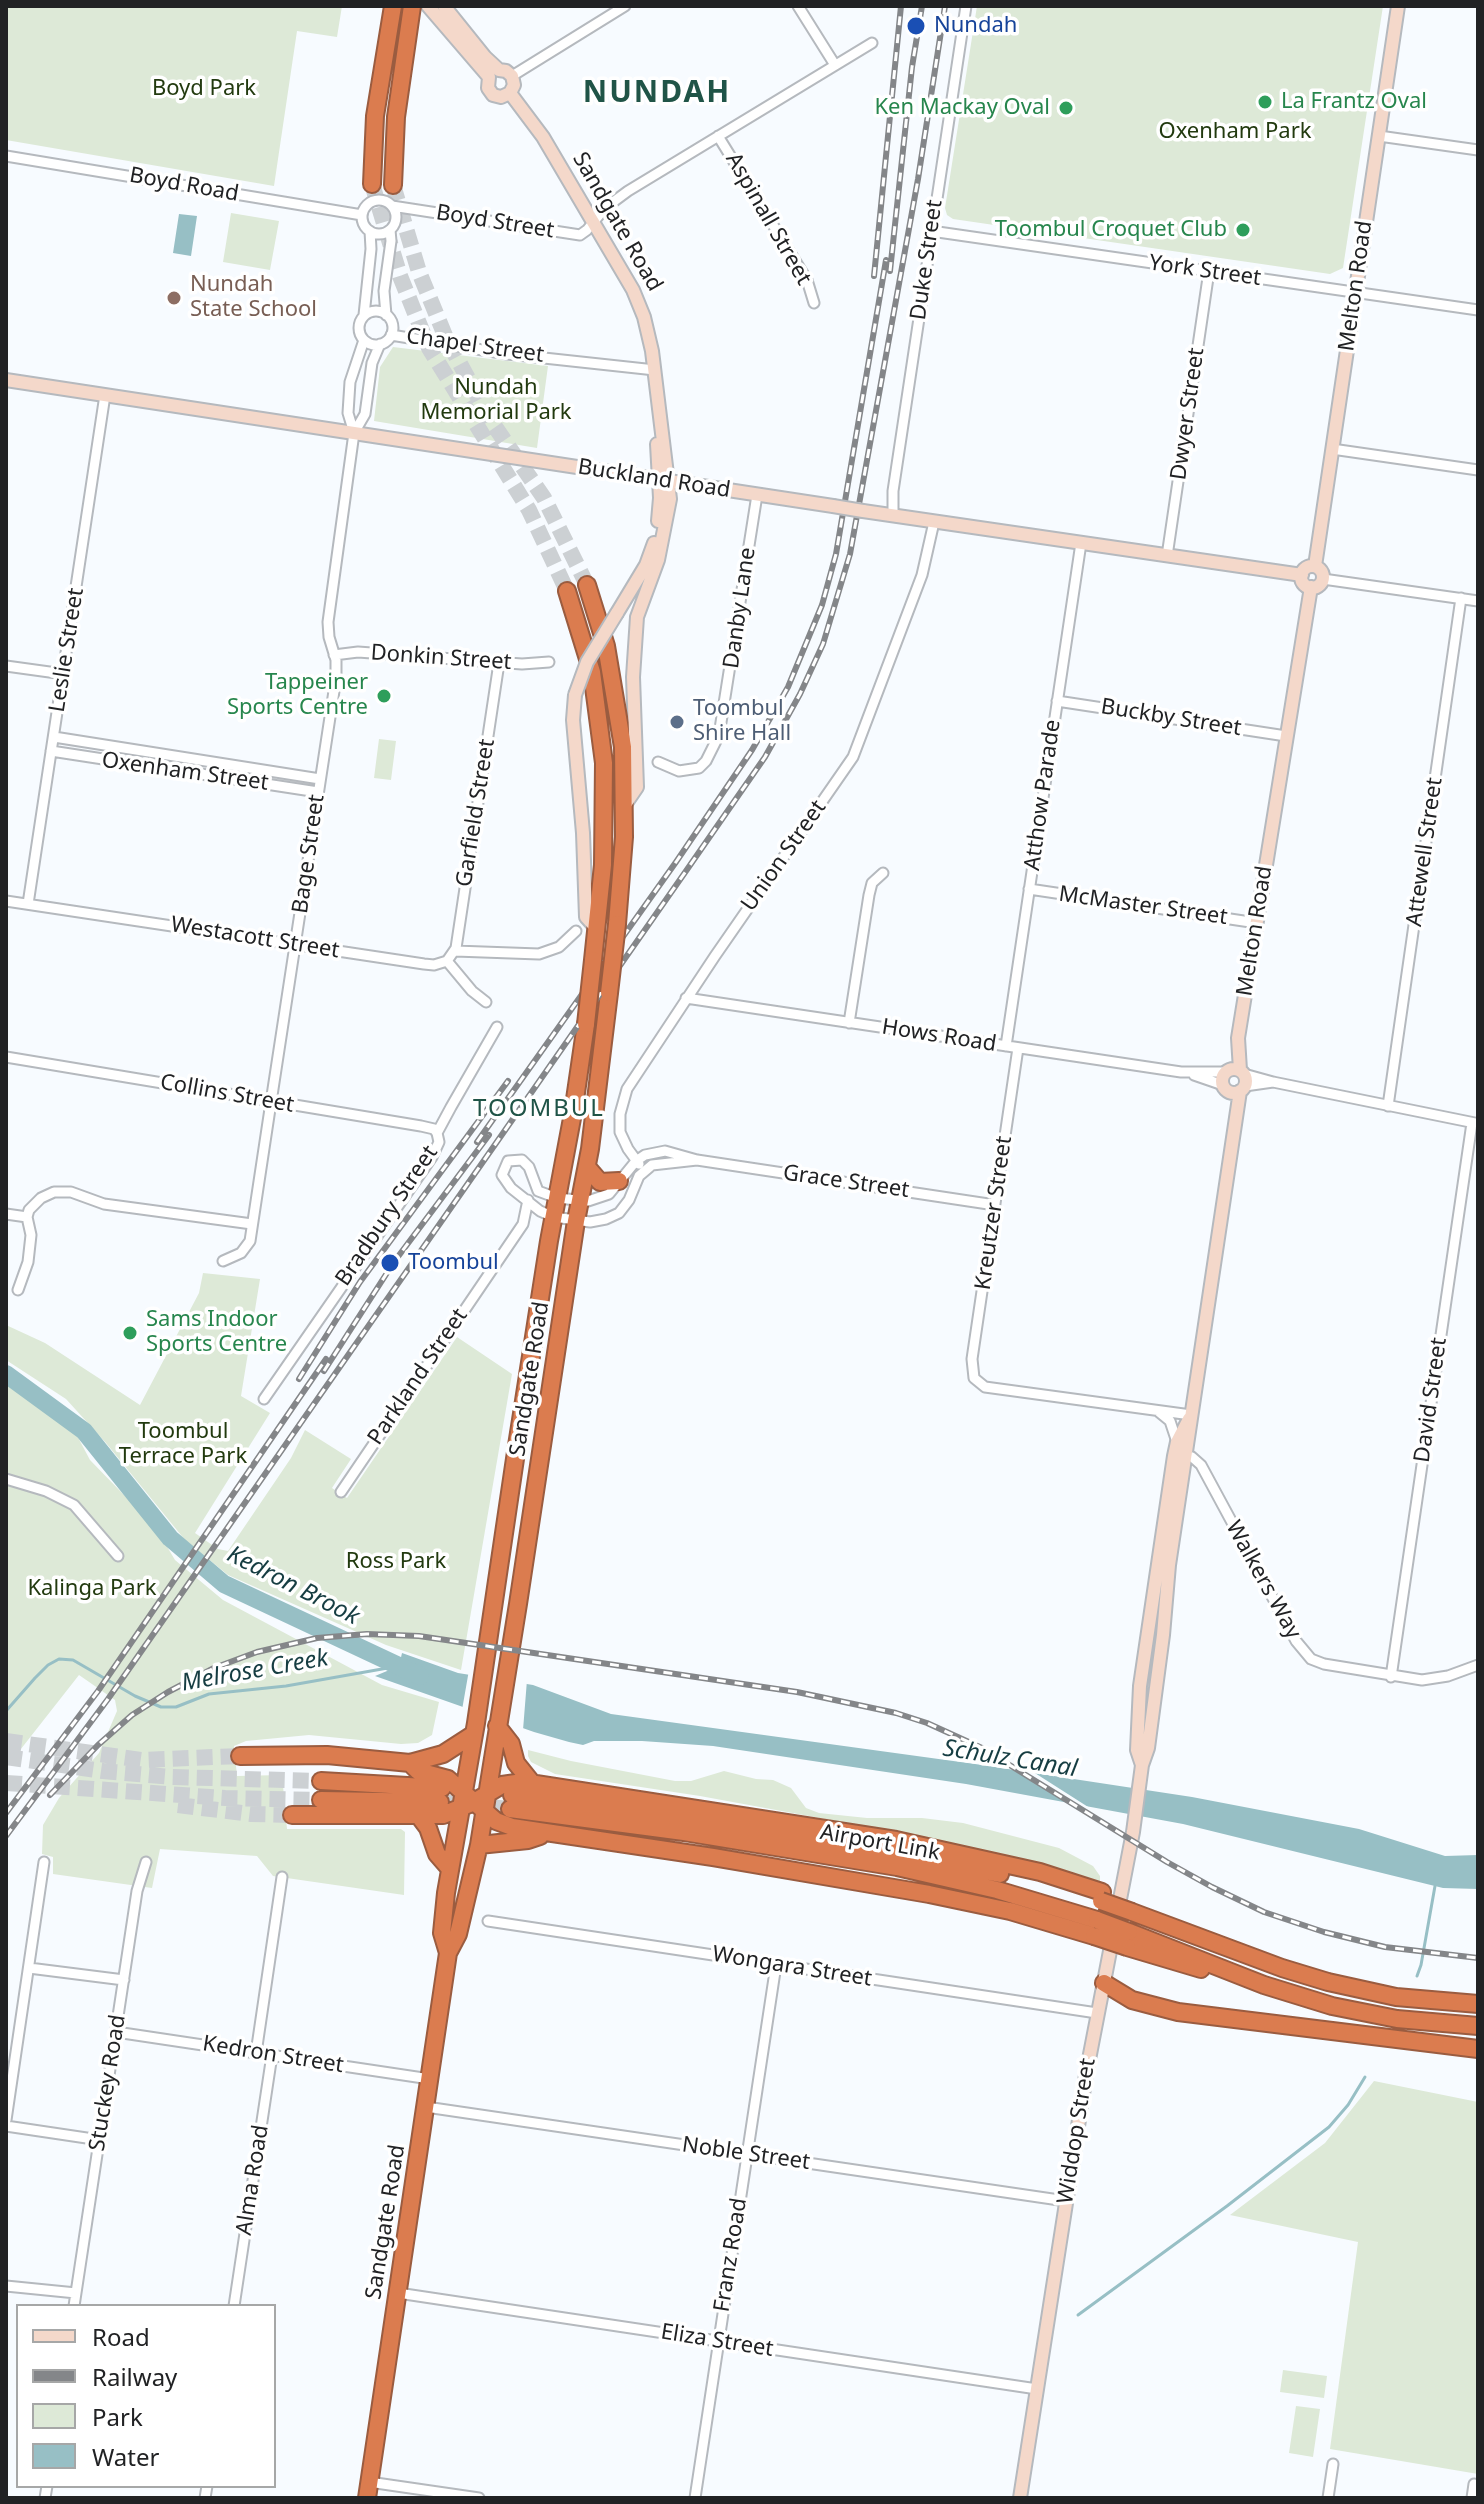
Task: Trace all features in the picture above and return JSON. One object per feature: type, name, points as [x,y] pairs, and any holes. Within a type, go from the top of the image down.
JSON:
[{"type":"highway","points":[[372,184],[375,116],[393,6]]},
{"type":"highway","points":[[393,185],[396,117],[412,6]]},
{"type":"highway","name":"Sandgate Road","points":[[448,1953],[442,1933],[450,1869],[497,1726],[579,1201],[587,1167],[617,924],[624,806],[623,747],[606,646],[587,585]]},
{"type":"highway","name":"Sandgate Road","points":[[368,2490],[448,1953],[458,1934],[479,1845],[474,1801],[475,1729],[547,1214],[557,1198],[573,1113],[597,929],[603,865],[604,763],[592,672],[567,591]]},
{"type":"highway","points":[[587,1167],[600,1182],[619,1181]]},
{"type":"highway","points":[[497,1726],[511,1744],[516,1763],[532,1783]]},
{"type":"highway","points":[[240,1756],[308,1755],[410,1763],[439,1757],[475,1729]]},
{"type":"highway","points":[[410,1763],[418,1771],[443,1777],[506,1825],[929,1894],[1096,1928]]},
{"type":"highway","points":[[321,1781],[441,1795],[321,1800]]},
{"type":"highway","points":[[292,1815],[443,1815],[509,1783],[532,1783],[792,1822],[928,1846],[1040,1872],[1282,1968],[1328,1982],[1396,1997],[1478,2004]]},
{"type":"highway","name":"Airport Link","points":[[1101,1896],[932,1859],[703,1822],[511,1802],[897,1867],[997,1890],[1096,1928],[1298,1996],[1361,2013],[1409,2021],[1478,2026]]},
{"type":"highway","points":[[419,1816],[428,1828],[437,1854],[450,1869]]},
{"type":"highway","points":[[479,1845],[528,1840],[547,1833]]},
{"type":"highway","points":[[1104,1983],[1132,2000],[1178,2012],[1478,2049]]},
{"type":"street","points":[[428,6],[494,73]]},
{"type":"street","points":[[444,6],[494,73]]},
{"type":"street","points":[[512,76],[625,6]]},
{"type":"street","points":[[798,6],[835,65]]},
{"type":"street","name":"Duke Street","points":[[893,515],[893,491],[966,6]]},
{"type":"street","name":"Melton Road","points":[[1315,566],[1398,6]]},
{"type":"street","points":[[594,222],[616,200],[872,43]]},
{"type":"street","points":[[506,71],[512,76],[514,85],[510,93],[501,97],[493,95],[488,88],[494,73],[506,71]]},
{"type":"street","name":"Sandgate Road","points":[[510,93],[543,137],[639,302],[649,334],[655,370],[660,433],[657,442],[670,499],[661,547],[637,617],[633,677],[637,787],[624,806]]},
{"type":"street","name":"Aspinall Street","points":[[718,136],[807,280],[814,303]]},
{"type":"street","points":[[1379,136],[1478,150]]},
{"type":"street","name":"Boyd Road","points":[[6,156],[362,215]]},
{"type":"street","points":[[382,200],[392,206],[396,220],[390,230],[384,297],[386,315],[392,324],[391,335],[380,344],[364,340],[359,330],[364,315],[371,249],[370,231],[362,215],[372,202],[382,200]]},
{"type":"street","name":"Boyd Street","points":[[392,206],[572,235],[584,233],[594,222]]},
{"type":"street","points":[[370,231],[380,233],[390,230]]},
{"type":"street","name":"York Street","points":[[931,231],[1478,310]]},
{"type":"street","name":"Dwyer Street","points":[[1167,556],[1209,271]]},
{"type":"street","points":[[364,315],[375,311],[386,315]]},
{"type":"street","name":"Chapel Street","points":[[391,335],[507,354],[655,370]]},
{"type":"street","name":"Bage Street","points":[[354,433],[348,413],[350,382],[364,340]]},
{"type":"street","name":"Bage Street","points":[[223,1261],[246,1248],[252,1224],[336,678],[328,622],[354,433],[365,414],[372,363],[380,344]]},
{"type":"street","name":"Buckland Road","points":[[6,380],[1302,575]]},
{"type":"street","name":"Leslie Street","points":[[28,904],[105,395]]},
{"type":"street","points":[[1332,449],[1478,470]]},
{"type":"street","name":"Sandgate Road","points":[[597,929],[586,917],[583,833],[573,720],[575,695],[587,662],[651,556],[664,481]]},
{"type":"street","name":"Danby Lane","points":[[658,762],[679,771],[699,768],[719,735],[757,495]]},
{"type":"street","name":"Union Street","points":[[644,1171],[620,1132],[623,1102],[635,1075],[853,757],[922,575],[934,522]]},
{"type":"street","name":"Atthow Parade","points":[[1006,1046],[1081,543]]},
{"type":"street","points":[[1315,566],[1320,569],[1323,579],[1317,586],[1311,587],[1305,584],[1302,575],[1308,567],[1315,566]]},
{"type":"street","points":[[1323,579],[1478,601]]},
{"type":"street","name":"Melton Road","points":[[1180,1456],[1191,1415],[1239,1110],[1230,1059],[1238,1038],[1311,587]]},
{"type":"street","name":"Attewell Street","points":[[1388,1106],[1461,598]]},
{"type":"street","name":"Donkin Street","points":[[334,655],[358,652],[499,663],[549,662]]},
{"type":"street","name":"Garfield Street","points":[[447,961],[455,951],[499,663]]},
{"type":"street","points":[[6,666],[64,674]]},
{"type":"street","name":"Buckby Street","points":[[1057,701],[1286,736]]},
{"type":"street","name":"Oxenham Street","points":[[54,737],[320,779]]},
{"type":"street","name":"Oxenham Street","points":[[51,751],[318,792]]},
{"type":"street","points":[[849,1023],[869,895],[872,883],[883,873]]},
{"type":"street","name":"McMaster Street","points":[[1029,889],[1257,923]]},
{"type":"street","name":"Westacott Street","points":[[6,901],[430,964],[447,961]]},
{"type":"street","points":[[455,951],[539,954],[559,947],[576,931]]},
{"type":"street","points":[[447,961],[472,991],[486,1002]]},
{"type":"street","name":"Hows Road","points":[[686,998],[1235,1080],[1273,1082],[1475,1123]]},
{"type":"street","name":"Bradbury Street","points":[[264,1399],[432,1157],[439,1142],[437,1133],[497,1027]]},
{"type":"street","name":"Kreutzer Street","points":[[1018,1048],[972,1359],[974,1378],[985,1387],[1159,1412]]},
{"type":"street","name":"Collins Street","points":[[9,1059],[421,1126],[434,1129],[437,1133]]},
{"type":"street","name":"David Street","points":[[1391,1677],[1475,1123]]},
{"type":"street","name":"Grace Street","points":[[636,1161],[653,1152],[665,1151],[697,1160],[995,1205]]},
{"type":"street","points":[[636,1161],[603,1197],[579,1201],[538,1191],[529,1167],[522,1160],[508,1161],[502,1171],[504,1180],[511,1188],[547,1214],[576,1221],[599,1221],[619,1213],[644,1171]]},
{"type":"street","name":"Grace Street","points":[[644,1171],[664,1162],[697,1160]]},
{"type":"street","points":[[18,1290],[31,1245],[29,1210],[41,1198],[54,1192],[71,1192],[104,1204],[252,1224]]},
{"type":"street","name":"Parkland Street","points":[[341,1492],[523,1224],[528,1200]]},
{"type":"street","points":[[6,1214],[27,1217]]},
{"type":"street","name":"Parkland Street","points":[[523,1224],[547,1214]]},
{"type":"street","points":[[1159,1412],[1191,1415]]},
{"type":"street","points":[[1159,1412],[1170,1421],[1177,1442]]},
{"type":"street","name":"Melton Road","points":[[1180,1456],[1177,1442],[1191,1415]]},
{"type":"street","name":"Walkers Way","points":[[1180,1456],[1196,1460],[1305,1655],[1324,1664],[1391,1677],[1436,1679],[1478,1665]]},
{"type":"street","name":"Widdop Street","points":[[1020,2498],[1097,2013],[1135,1819],[1142,1765],[1148,1748],[1169,1565],[1184,1470],[1180,1456]]},
{"type":"street","name":"Widdop Street","points":[[1142,1765],[1137,1750],[1140,1686],[1180,1456]]},
{"type":"street","points":[[1184,1470],[1192,1469],[1204,1475]]},
{"type":"street","points":[[6,1479],[46,1491],[74,1505],[118,1556]]},
{"type":"street","points":[[6,2120],[44,1862]]},
{"type":"street","name":"Stuckey Road","points":[[74,2304],[137,1891],[146,1862]]},
{"type":"street","points":[[256,2053],[282,1877]]},
{"type":"street","name":"Wongara Street","points":[[488,1921],[1097,2013]]},
{"type":"street","name":"Franz Road","points":[[695,2498],[776,1965]]},
{"type":"street","points":[[29,1968],[124,1980]]},
{"type":"street","name":"Kedron Street","points":[[116,2032],[430,2079]]},
{"type":"street","name":"Alma Road","points":[[234,2304],[272,2055]]},
{"type":"street","name":"Noble Street","points":[[426,2107],[1066,2201]]},
{"type":"street","points":[[6,2126],[100,2140]]},
{"type":"street","points":[[6,2286],[76,2293]]},
{"type":"street","name":"Eliza Street","points":[[398,2293],[1037,2389]]},
{"type":"street","points":[[1328,2498],[1333,2464]]},
{"type":"street","points":[[1472,2498],[1474,2484]]},
{"type":"street","points":[[368,2490],[479,2498]]},
{"type":"green space","name":"Boyd Park","points":[[6,6],[342,6],[337,37],[297,31],[274,186],[6,140]]},
{"type":"green space","name":"Oxenham Park","points":[[977,6],[1383,6],[1343,268],[1330,274],[953,219],[947,215],[945,208]]},
{"type":"green space","points":[[231,213],[279,221],[270,270],[223,262]]},
{"type":"green space","name":"Nundah Memorial Park","points":[[393,347],[548,366],[537,448],[374,421],[380,367]]},
{"type":"green space","points":[[379,739],[396,741],[391,780],[374,778]]},
{"type":"green space","name":"Ross Park","points":[[203,1273],[260,1279],[241,1396],[270,1413],[195,1533],[218,1549],[228,1551],[291,1458],[305,1430],[351,1459],[332,1488],[347,1498],[457,1337],[512,1374],[461,1670],[386,1645],[228,1575],[185,1540],[66,1399],[6,1360],[6,1325],[45,1343],[140,1405],[199,1293]]},
{"type":"green space","name":"Kalinga Park","points":[[6,1383],[73,1428],[90,1460],[156,1528],[175,1560],[223,1600],[382,1685],[439,1702],[432,1735],[418,1743],[309,1735],[246,1741],[234,1746],[237,1776],[282,1775],[287,1829],[401,1829],[405,1832],[404,1895],[273,1876],[257,1856],[160,1849],[152,1888],[53,1874],[53,1857],[42,1854],[43,1825],[59,1798],[99,1753],[117,1711],[115,1700],[79,1675],[6,1768]]},
{"type":"green space","points":[[528,1750],[675,1781],[691,1781],[724,1771],[773,1780],[791,1788],[806,1808],[819,1813],[963,1823],[1059,1848],[1093,1866],[1100,1876],[1100,1884],[1008,1857],[874,1828],[700,1796],[555,1774],[531,1762]]},
{"type":"green space","points":[[1374,2081],[1478,2102],[1478,2474],[1330,2449],[1358,2242],[1230,2215],[1325,2143]]},
{"type":"green space","points":[[1283,2370],[1327,2376],[1324,2398],[1280,2392]]},
{"type":"green space","points":[[1296,2406],[1320,2409],[1313,2457],[1289,2453]]},
{"type":"water","points":[[179,214],[197,216],[191,256],[173,253]]},
{"type":"water","points":[[402,1653],[458,1673],[533,1685],[611,1714],[1192,1797],[1359,1829],[1445,1856],[1478,1855],[1478,1889],[1443,1888],[1183,1824],[966,1784],[713,1746],[642,1741],[594,1741],[583,1745],[569,1742],[375,1676],[399,1666]]},
{"type":"pier","points":[[469,1670],[527,1680],[523,1730],[462,1710]]},
{"type":"pier","points":[[1009,1765],[1027,1768],[1096,1812],[1078,1809]]},
{"type":"waterway","name":"Kedron Brook","points":[[6,1374],[84,1431],[170,1538],[224,1584],[420,1676]]},
{"type":"waterway","name":"Melrose Creek","points":[[6,1711],[48,1665],[59,1659],[73,1660],[135,1696],[161,1707],[176,1707],[209,1694],[286,1686],[399,1666]]},
{"type":"waterway","points":[[1417,1976],[1435,1886]]},
{"type":"waterway","points":[[1078,2315],[1329,2127],[1348,2105],[1365,2077]]},
{"type":"tunnel","points":[[372,184],[400,276],[429,348],[529,510],[567,591]]},
{"type":"tunnel","points":[[393,185],[419,272],[446,338],[491,421],[544,498],[587,585]]},
{"type":"tunnel","points":[[6,1741],[142,1760],[240,1756]]},
{"type":"tunnel","points":[[6,1757],[172,1777],[321,1781]]},
{"type":"tunnel","points":[[6,1783],[225,1798],[321,1800]]},
{"type":"tunnel","points":[[440,1802],[510,1809]]},
{"type":"tunnel","points":[[178,1805],[251,1814],[292,1815]]},
{"type":"railway","points":[[874,276],[901,6]]},
{"type":"railway","points":[[890,271],[912,67],[922,6]]},
{"type":"railway","points":[[6,1836],[108,1699],[686,871],[765,757],[800,694],[823,644],[850,554],[918,179],[945,6]]},
{"type":"railway","points":[[477,1142],[676,862],[752,750],[788,687],[822,605],[836,554],[886,260]]},
{"type":"railway","points":[[299,1379],[360,1282],[508,1081]]},
{"type":"railway","points":[[324,1371],[394,1262],[489,1135]]},
{"type":"railway","points":[[6,1813],[98,1691],[326,1359]]},
{"type":"railway","points":[[50,1795],[132,1715],[214,1668],[257,1652],[317,1638],[367,1634],[419,1636],[797,1692],[896,1713],[927,1723],[982,1748],[1167,1862],[1264,1912],[1324,1932],[1385,1947],[1478,1958]]},
{"type":"place","name":"Nundah","points":[[916,26]]},
{"type":"place","name":"La Frantz Oval","points":[[1265,102]]},
{"type":"place","name":"Ken Mackay Oval","points":[[1066,108]]},
{"type":"place","name":"Toombul Croquet Club","points":[[1243,230]]},
{"type":"place","name":"Nundah State School","points":[[174,298]]},
{"type":"place","name":"Tappeiner Sports Centre","points":[[384,696]]},
{"type":"place","name":"Toombul Shire Hall","points":[[677,722]]},
{"type":"place","name":"Toombul","points":[[390,1263]]},
{"type":"place","name":"Sams Indoor Sports Centre","points":[[130,1333]]},
{"type":"district","name":"NUNDAH","points":[[657,93]]},
{"type":"district","name":"TOOMBUL","points":[[539,1109]]},
{"type":"park label","name":"Toombul Terrace Park","points":[[183,1444]]},
{"type":"water label","name":"Schulz Canal","points":[[1010,1759]]}]
